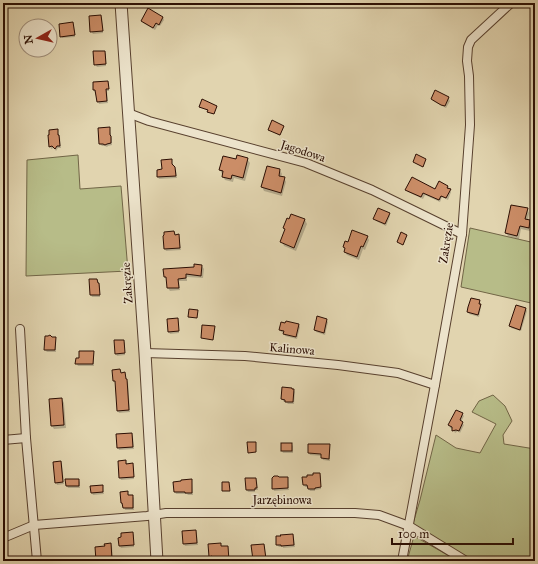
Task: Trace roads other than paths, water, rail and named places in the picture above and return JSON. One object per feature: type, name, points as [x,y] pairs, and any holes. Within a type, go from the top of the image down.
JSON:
[{"type":"street","name":"Zakręzie","points":[[121,3],[145,353],[157,561]]},
{"type":"street","name":"Zakręzie","points":[[402,561],[462,234],[470,125],[469,76],[467,61],[468,47],[472,40],[511,3]]},
{"type":"street","name":"Jagodowa","points":[[128,113],[149,121],[306,163],[372,190],[462,234]]},
{"type":"street","points":[[20,330],[26,438],[37,561]]},
{"type":"street","name":"Kalinowa","points":[[145,353],[245,356],[338,365],[398,373],[435,385]]},
{"type":"street","points":[[3,440],[26,438]]},
{"type":"street","name":"Jarzębinowa","points":[[3,538],[34,525],[166,513],[355,513],[379,515],[409,526]]},
{"type":"street","points":[[409,526],[466,561]]}]
